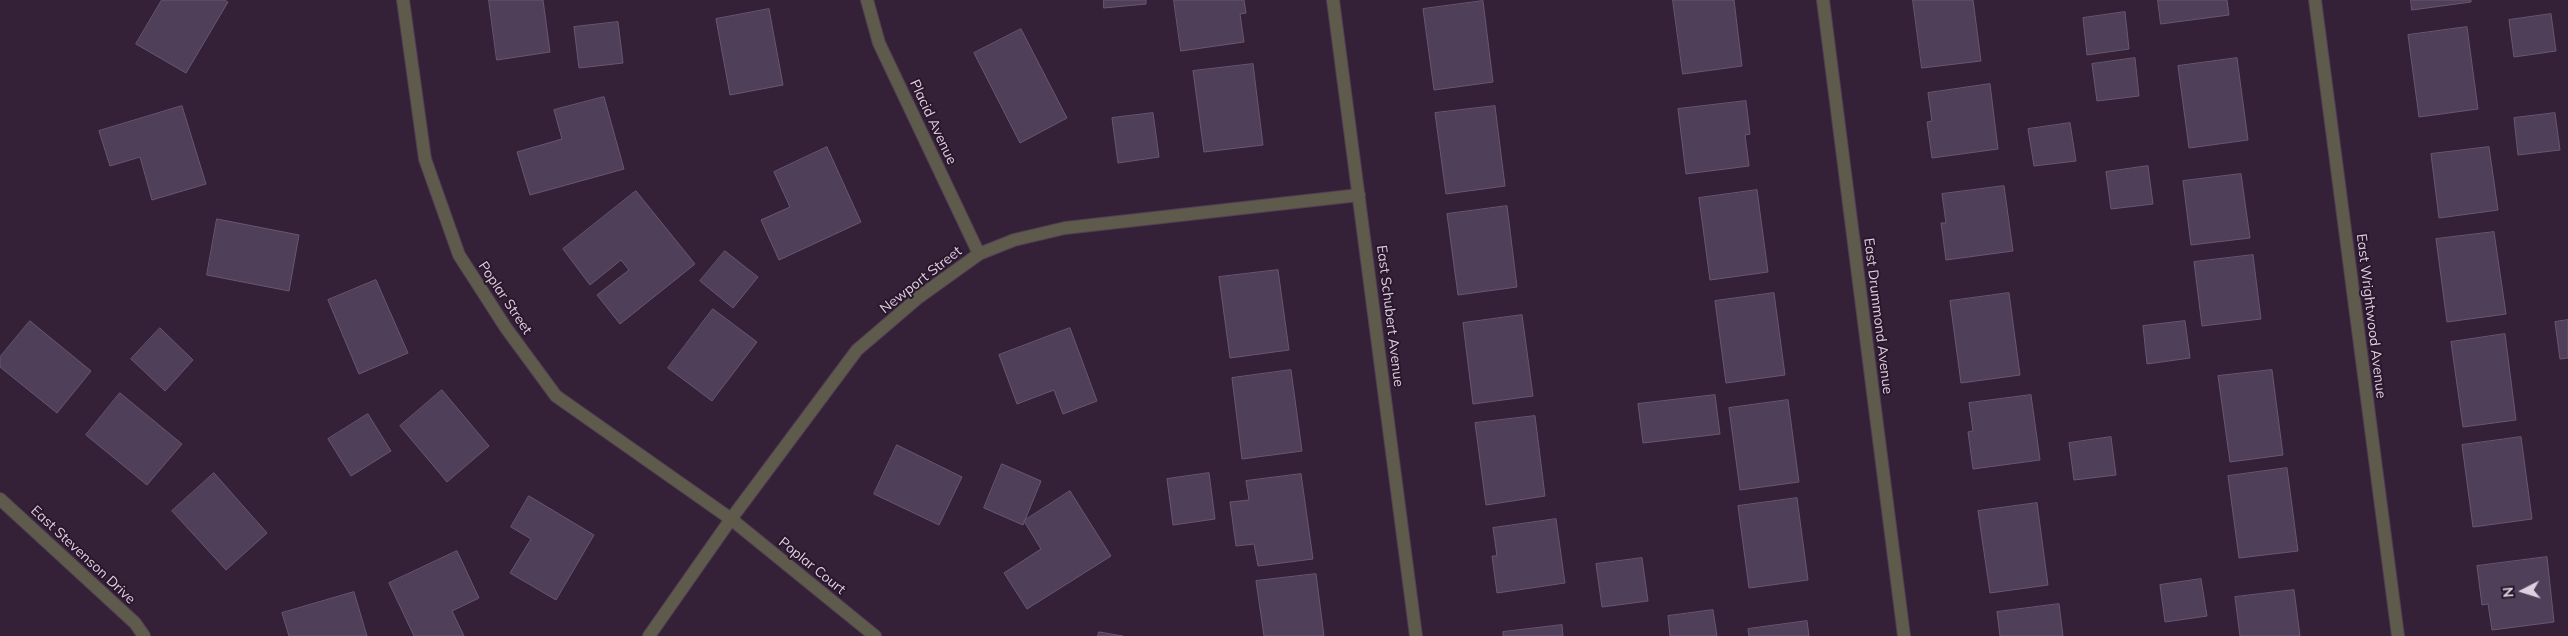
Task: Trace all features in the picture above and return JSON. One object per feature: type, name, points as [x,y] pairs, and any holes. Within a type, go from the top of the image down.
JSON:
[{"type":"street","name":"Poplar Street","points":[[402,0],[424,159],[459,255],[506,328],[556,396],[730,519]]},
{"type":"street","name":"Placid Avenue","points":[[867,0],[879,43],[978,254]]},
{"type":"street","name":"East Schubert Avenue","points":[[1333,0],[1416,636]]},
{"type":"street","name":"East Drummond Avenue","points":[[1823,0],[1904,636]]},
{"type":"street","name":"East Wrightwood Avenue","points":[[2315,0],[2398,636]]},
{"type":"street","name":"Newport Street","points":[[649,636],[730,519],[857,350],[920,297],[978,254],[1014,240],[1065,228],[1359,194]]},
{"type":"street","name":"East Stevenson Drive","points":[[0,499],[135,623],[144,636]]},
{"type":"street","name":"Poplar Court","points":[[730,519],[875,636]]},
{"type":"building","points":[[162,0],[224,0],[228,2],[186,73],[136,44]]},
{"type":"building","points":[[489,0],[543,0],[550,52],[497,60]]},
{"type":"building","points":[[1104,0],[1146,0],[1146,4],[1104,8]]},
{"type":"building","points":[[1174,0],[1244,0],[1246,13],[1240,14],[1244,42],[1181,51]]},
{"type":"building","points":[[1673,0],[1734,0],[1742,66],[1683,74]]},
{"type":"building","points":[[1913,0],[1973,0],[1981,61],[1922,68]]},
{"type":"building","points":[[2158,0],[2227,0],[2229,15],[2161,24]]},
{"type":"building","points":[[2411,0],[2471,0],[2471,2],[2412,10]]},
{"type":"building","points":[[1483,1],[1493,82],[1434,90],[1423,9]]},
{"type":"building","points":[[769,9],[783,85],[730,95],[716,19]]},
{"type":"building","points":[[2125,12],[2129,49],[2087,55],[2083,18]]},
{"type":"building","points":[[2551,14],[2556,51],[2514,57],[2509,20]]},
{"type":"building","points":[[618,22],[623,63],[579,68],[574,27]]},
{"type":"building","points":[[2467,27],[2478,109],[2419,117],[2408,35]]},
{"type":"building","points":[[1021,29],[1067,118],[1020,143],[974,53]]},
{"type":"building","points":[[2135,58],[2139,96],[2097,101],[2092,64]]},
{"type":"building","points":[[2237,58],[2248,140],[2189,148],[2178,66]]},
{"type":"building","points":[[1253,64],[1263,145],[1204,152],[1193,71]]},
{"type":"building","points":[[1990,84],[1998,149],[1932,158],[1927,122],[1932,121],[1928,93]]},
{"type":"building","points":[[604,97],[624,169],[530,195],[517,152],[562,139],[554,110]]},
{"type":"building","points":[[1746,101],[1750,134],[1745,135],[1749,166],[1686,174],[1678,109]]},
{"type":"building","points":[[182,106],[206,184],[152,200],[140,157],[110,166],[99,131]]},
{"type":"building","points":[[1495,106],[1505,186],[1446,194],[1435,113]]},
{"type":"building","points":[[1153,113],[1159,157],[1118,163],[1112,118]]},
{"type":"building","points":[[2555,113],[2560,150],[2518,155],[2514,118]]},
{"type":"building","points":[[2070,123],[2076,161],[2034,166],[2028,129]]},
{"type":"building","points":[[827,147],[861,222],[779,260],[761,220],[790,207],[774,172]]},
{"type":"building","points":[[2489,147],[2498,210],[2439,218],[2431,154]]},
{"type":"building","points":[[2148,166],[2153,204],[2111,209],[2106,172]]},
{"type":"building","points":[[2241,174],[2250,238],[2191,245],[2183,181]]},
{"type":"building","points":[[2004,186],[2013,251],[1946,260],[1941,223],[1946,223],[1942,194]]},
{"type":"building","points":[[1757,190],[1768,272],[1710,280],[1699,198]]},
{"type":"building","points":[[636,191],[695,264],[620,324],[597,295],[629,270],[621,260],[590,285],[563,249]]},
{"type":"building","points":[[1507,206],[1517,287],[1458,295],[1447,214]]},
{"type":"building","points":[[217,219],[299,235],[289,291],[207,275]]},
{"type":"building","points":[[2494,232],[2506,314],[2447,322],[2436,239]]},
{"type":"building","points":[[725,251],[758,277],[733,308],[700,281]]},
{"type":"building","points":[[2253,255],[2261,319],[2202,326],[2194,262]]},
{"type":"building","points":[[1278,270],[1289,350],[1230,358],[1219,277]]},
{"type":"building","points":[[376,280],[408,353],[359,374],[328,300]]},
{"type":"building","points":[[1774,293],[1785,375],[1726,383],[1715,301]]},
{"type":"building","points":[[2009,293],[2020,375],[1961,383],[1950,301]]},
{"type":"building","points":[[713,309],[757,342],[712,401],[668,368]]},
{"type":"building","points":[[1522,315],[1533,396],[1473,404],[1463,323]]},
{"type":"building","points":[[2568,320],[2568,358],[2560,359],[2555,322]]},
{"type":"building","points":[[30,321],[91,371],[57,413],[0,367],[0,357]]},
{"type":"building","points":[[2185,321],[2190,358],[2147,364],[2143,326]]},
{"type":"building","points":[[160,328],[193,360],[165,391],[131,359]]},
{"type":"building","points":[[1070,328],[1097,401],[1063,414],[1054,390],[1017,404],[999,355]]},
{"type":"building","points":[[2505,334],[2516,420],[2463,427],[2451,342]]},
{"type":"building","points":[[1291,370],[1302,451],[1242,459],[1232,378]]},
{"type":"building","points":[[2272,370],[2283,455],[2230,462],[2218,376]]},
{"type":"building","points":[[442,390],[489,446],[447,482],[400,426]]},
{"type":"building","points":[[120,393],[182,444],[147,485],[86,435]]},
{"type":"building","points":[[1715,395],[1720,434],[1643,443],[1638,404]]},
{"type":"building","points":[[2031,395],[2040,460],[1973,469],[1968,432],[1973,431],[1969,403]]},
{"type":"building","points":[[1788,400],[1799,482],[1740,490],[1729,408]]},
{"type":"building","points":[[368,414],[391,451],[351,476],[328,439]]},
{"type":"building","points":[[1535,416],[1545,496],[1486,505],[1475,423]]},
{"type":"building","points":[[2111,437],[2116,475],[2074,480],[2069,443]]},
{"type":"building","points":[[2521,437],[2532,519],[2473,527],[2462,445]]},
{"type":"building","points":[[897,445],[962,477],[939,525],[874,494]]},
{"type":"building","points":[[1002,464],[1041,481],[1023,525],[984,508]]},
{"type":"building","points":[[2287,468],[2298,551],[2239,558],[2228,476]]},
{"type":"building","points":[[214,473],[267,533],[226,570],[172,511]]},
{"type":"building","points":[[1209,473],[1215,519],[1173,525],[1167,479]]},
{"type":"building","points":[[1301,474],[1313,559],[1258,566],[1254,544],[1236,546],[1230,502],[1249,500],[1246,481]]},
{"type":"building","points":[[1070,491],[1111,556],[1027,609],[1004,573],[1041,549],[1024,521]]},
{"type":"building","points":[[529,496],[594,535],[556,600],[510,573],[531,539],[511,527]]},
{"type":"building","points":[[1797,498],[1808,580],[1749,588],[1738,506]]},
{"type":"building","points":[[2037,503],[2048,585],[1990,593],[1978,511]]},
{"type":"building","points":[[1556,519],[1565,583],[1497,593],[1492,556],[1497,556],[1493,528]]},
{"type":"building","points":[[457,551],[479,598],[452,611],[464,636],[414,636],[389,583]]},
{"type":"building","points":[[2547,557],[2554,622],[2492,630],[2488,604],[2482,605],[2477,566]]},
{"type":"building","points":[[1642,558],[1648,601],[1602,607],[1596,564]]},
{"type":"building","points":[[1316,574],[1324,636],[1264,636],[1256,581]]},
{"type":"building","points":[[2201,579],[2207,616],[2165,622],[2160,585]]},
{"type":"building","points":[[2294,590],[2300,636],[2240,636],[2235,597]]},
{"type":"building","points":[[354,592],[367,636],[289,636],[282,613]]},
{"type":"building","points":[[2059,604],[2063,636],[2000,636],[1997,612]]},
{"type":"building","points":[[1713,610],[1717,636],[1670,636],[1668,616]]},
{"type":"building","points":[[1807,621],[1809,636],[1749,636],[1748,629]]},
{"type":"building","points":[[1562,625],[1563,636],[1503,636],[1503,632]]},
{"type":"building","points":[[1099,632],[1123,636],[1098,636]]}]
